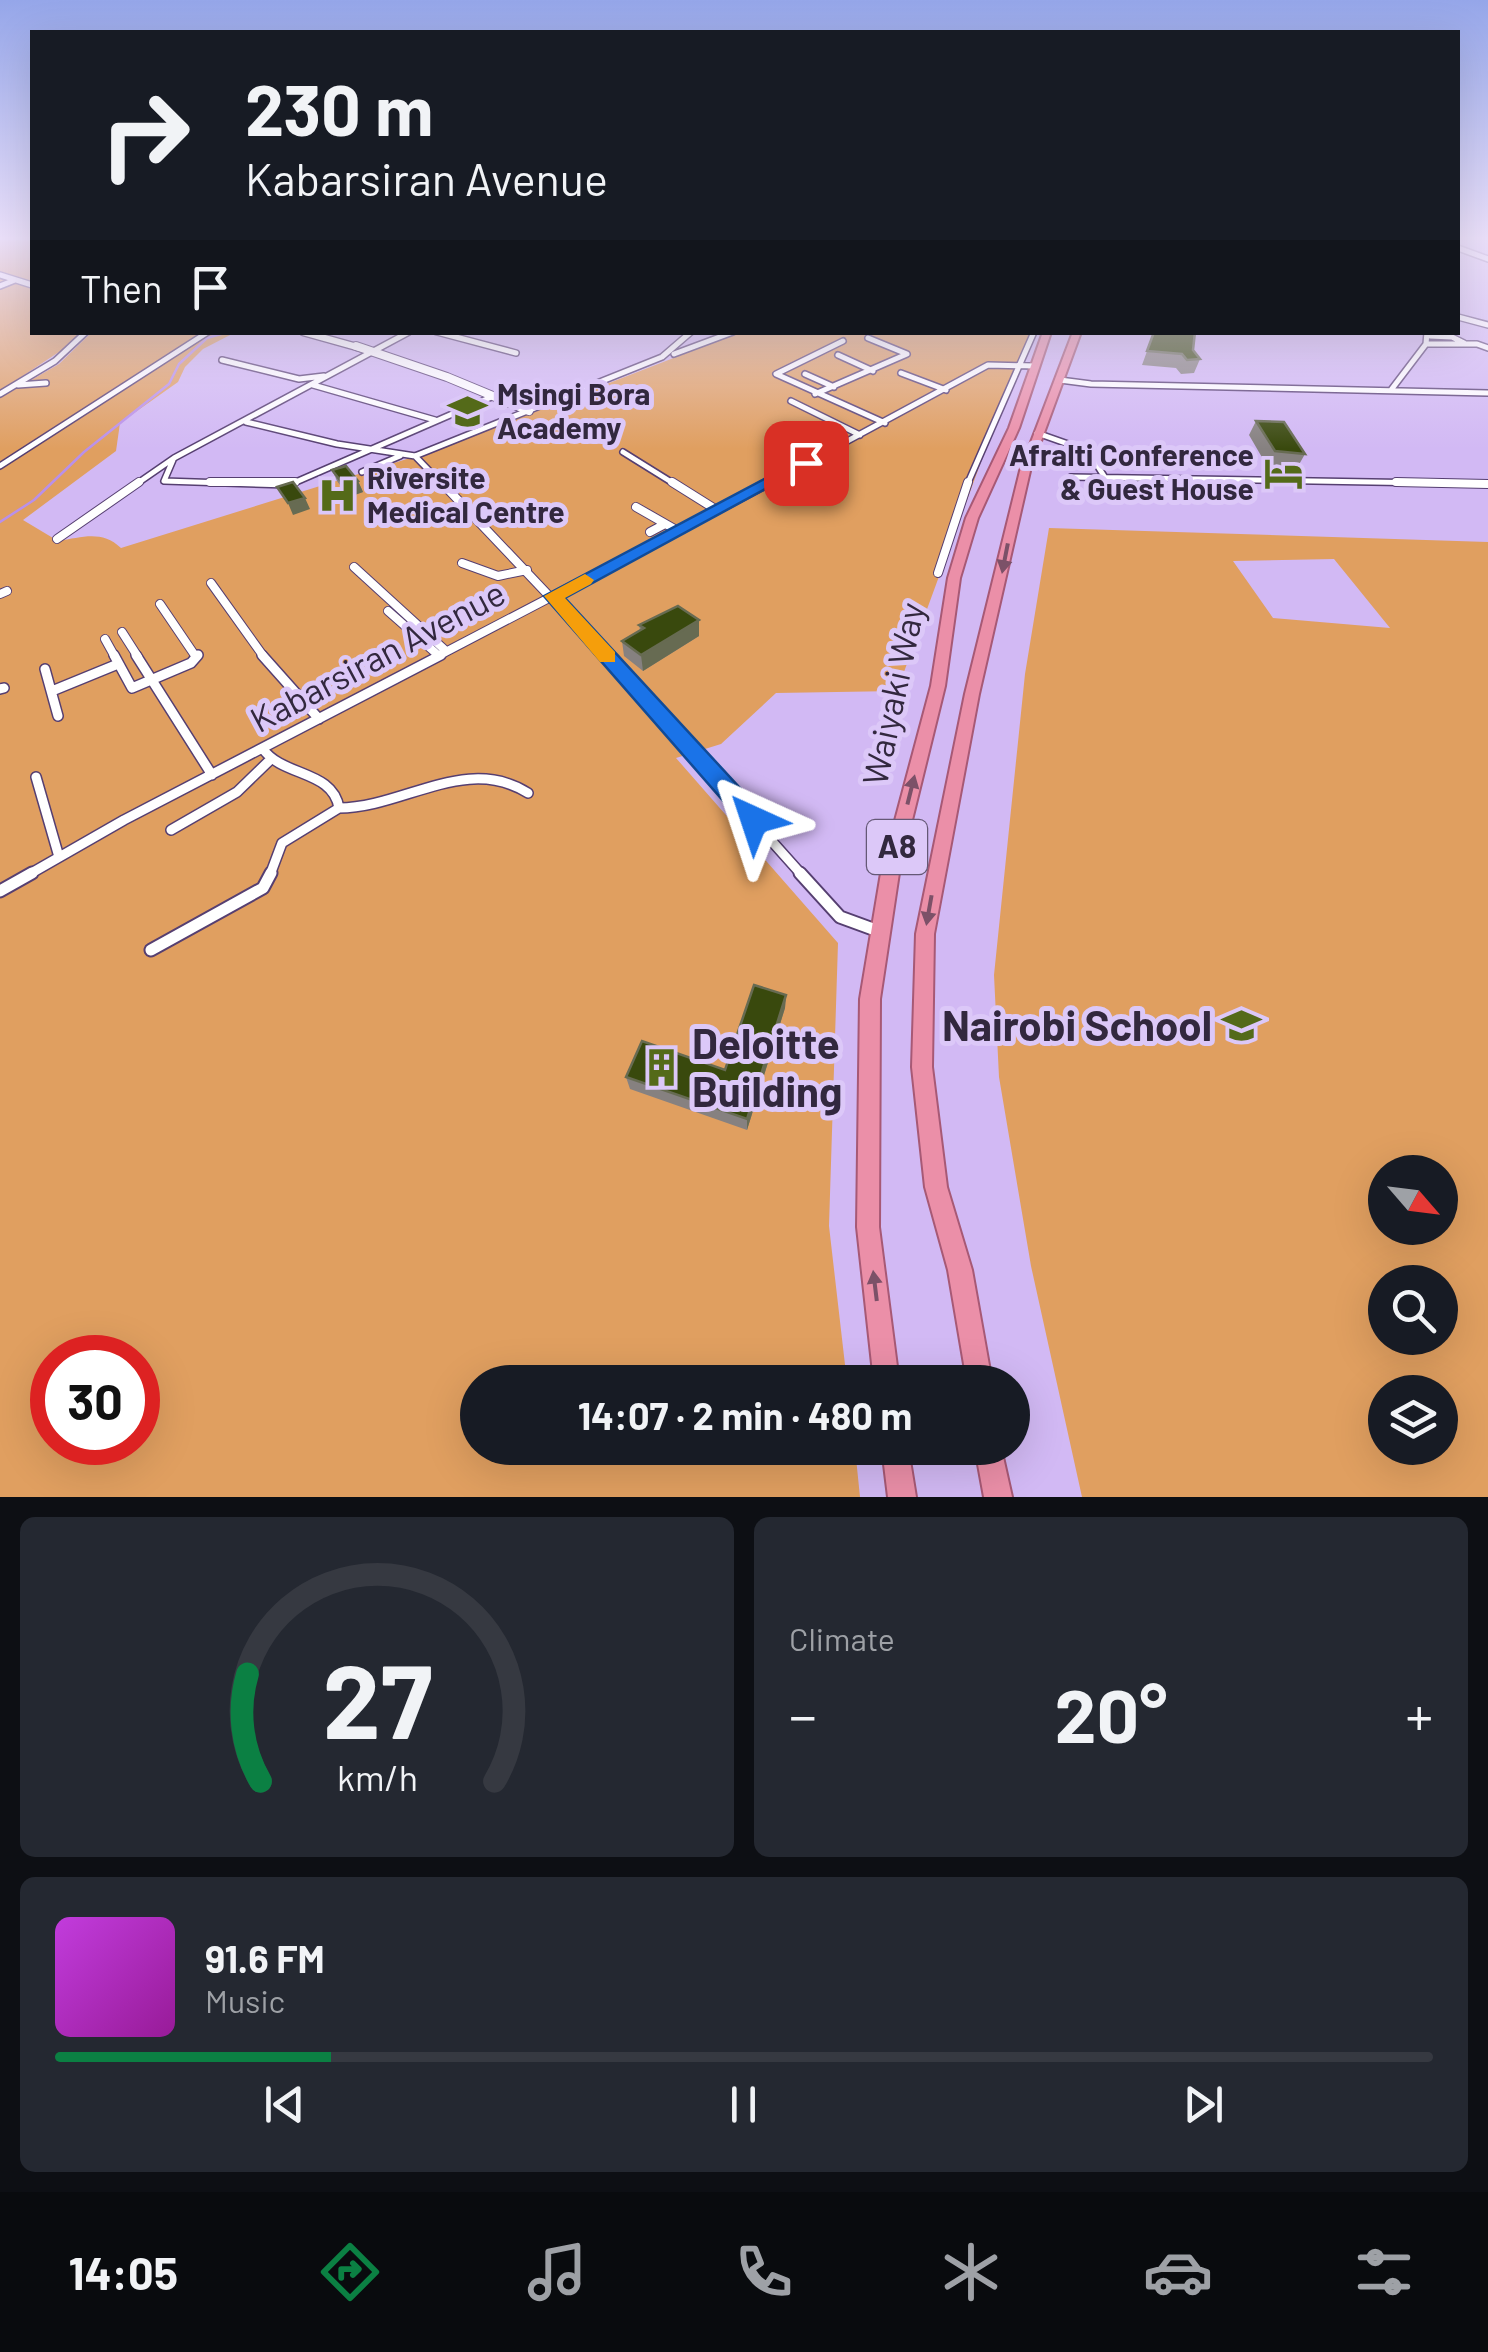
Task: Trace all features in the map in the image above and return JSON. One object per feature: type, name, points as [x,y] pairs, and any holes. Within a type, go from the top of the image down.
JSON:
[{"type":"highway","name":"Waiyaki Way","points":[[976,1365],[960,1270],[936,1187],[922,1067],[924,934],[972,694],[1037,435],[1047,335]]},
{"type":"highway","name":"Waiyaki Way","points":[[884,1365],[868,1227],[870,999],[890,874],[938,686],[954,578],[972,518],[1041,378],[1075,335]]},
{"type":"highway","points":[[1012,432],[1024,430],[1037,435]]},
{"type":"highway","points":[[897,1465],[902,1497]]},
{"type":"highway","points":[[991,1465],[998,1497]]},
{"type":"street","points":[[1460,318],[1488,325]]},
{"type":"street","points":[[0,394],[55,361],[83,335]]},
{"type":"street","points":[[0,466],[203,335]]},
{"type":"street","points":[[313,335],[496,395],[529,411]]},
{"type":"street","points":[[58,539],[174,458],[404,335]]},
{"type":"street","points":[[448,335],[516,353]]},
{"type":"street","points":[[662,357],[688,335]]},
{"type":"street","points":[[246,422],[415,456],[724,335]]},
{"type":"street","points":[[938,573],[957,508],[1041,378],[1034,335]]},
{"type":"street","points":[[1391,390],[1426,344],[1428,335]]},
{"type":"street","points":[[1435,335],[1466,344]]},
{"type":"street","points":[[816,394],[906,354],[868,338]]},
{"type":"street","points":[[843,340],[776,371],[779,377],[885,424]]},
{"type":"street","points":[[1426,344],[1488,348]]},
{"type":"street","points":[[838,355],[874,371]]},
{"type":"street","points":[[222,360],[300,379],[327,376]]},
{"type":"street","name":"Kabarsiran Avenue","points":[[0,891],[59,856],[715,509],[885,424],[988,366],[1091,384],[1391,390]]},
{"type":"street","points":[[900,373],[946,390]]},
{"type":"street","points":[[805,374],[834,387]]},
{"type":"street","points":[[16,386],[46,383]]},
{"type":"street","points":[[313,385],[436,420]]},
{"type":"street","points":[[1391,390],[1488,392]]},
{"type":"street","points":[[174,458],[164,481],[290,485],[496,395]]},
{"type":"street","points":[[791,401],[860,435]]},
{"type":"street","points":[[418,430],[438,446]]},
{"type":"street","points":[[1037,435],[1088,450],[1104,476]]},
{"type":"street","points":[[623,452],[715,509]]},
{"type":"street","points":[[362,472],[400,456]]},
{"type":"street","points":[[415,456],[553,596],[840,917],[880,932]]},
{"type":"street","points":[[1071,476],[1488,484]]},
{"type":"street","points":[[636,507],[678,530]]},
{"type":"street","points":[[650,532],[666,524]]},
{"type":"street","points":[[462,563],[498,576],[527,570]]},
{"type":"street","points":[[354,567],[442,653]]},
{"type":"street","points":[[210,582],[257,648],[319,720]]},
{"type":"street","points":[[105,639],[131,687],[187,666],[198,656],[160,604]]},
{"type":"street","points":[[388,612],[442,653]]},
{"type":"street","points":[[122,632],[212,776]]},
{"type":"street","points":[[52,691],[118,664]]},
{"type":"street","points":[[45,669],[58,716]]},
{"type":"street","points":[[263,749],[270,760],[293,772],[329,783],[338,796],[339,808]]},
{"type":"street","points":[[171,830],[237,792],[270,760]]},
{"type":"street","points":[[36,777],[59,856]]},
{"type":"street","points":[[151,950],[263,888],[271,878],[276,851],[282,842],[316,827],[339,808],[358,808],[477,778],[507,779],[528,793]]},
{"type":"shaded area","points":[[0,310],[30,310],[30,335],[78,335],[68,346],[0,391]]},
{"type":"shaded area","points":[[89,335],[230,335],[203,349],[185,367],[178,382],[120,423],[116,451],[23,520],[58,541],[99,537],[121,548],[439,449],[733,335],[1033,335],[1014,372],[897,691],[776,693],[721,744],[676,758],[838,943],[829,1226],[845,1365],[460,1365],[460,1465],[857,1465],[860,1497],[0,1497],[0,398],[59,364]]},
{"type":"shaded area","name":"Nairobi School","points":[[1049,528],[1488,542],[1488,1497],[1082,1497],[1031,1266],[999,1077],[994,975],[1025,674]],"holes":[[[1334,559],[1390,628],[1273,618],[1233,561]]]},
{"type":"building","points":[[1153,335],[1195,335],[1193,350],[1200,359],[1187,360],[1182,354],[1147,351]]},
{"type":"building","points":[[1256,421],[1284,422],[1305,454],[1275,451]]},
{"type":"building","points":[[346,466],[358,481],[344,485],[332,470]]},
{"type":"building","points":[[293,482],[305,498],[288,503],[277,487]]},
{"type":"building","points":[[678,606],[699,620],[641,655],[622,641],[644,628],[639,625]]},
{"type":"building","name":"Deloitte Building","points":[[754,985],[786,995],[747,1119],[626,1077],[642,1041],[725,1070]]},
{"type":"waterway","points":[[0,522],[34,500],[84,452],[169,384],[179,364],[207,338],[218,335]]},
{"type":"slow traffic","points":[[585,580],[553,596],[607,657]]},
{"type":"place","name":"Msingi Bora Academy","points":[[467,412]]},
{"type":"place","name":"Afralti Conference & Guest House","points":[[1284,473]]},
{"type":"place","name":"Riversite Medical Centre","points":[[337,496]]},
{"type":"place","name":"Nairobi School","points":[[1242,1026]]},
{"type":"place","name":"Deloitte Building","points":[[662,1068]]},
{"type":"route","points":[[754,820],[553,596],[806,463]]}]
